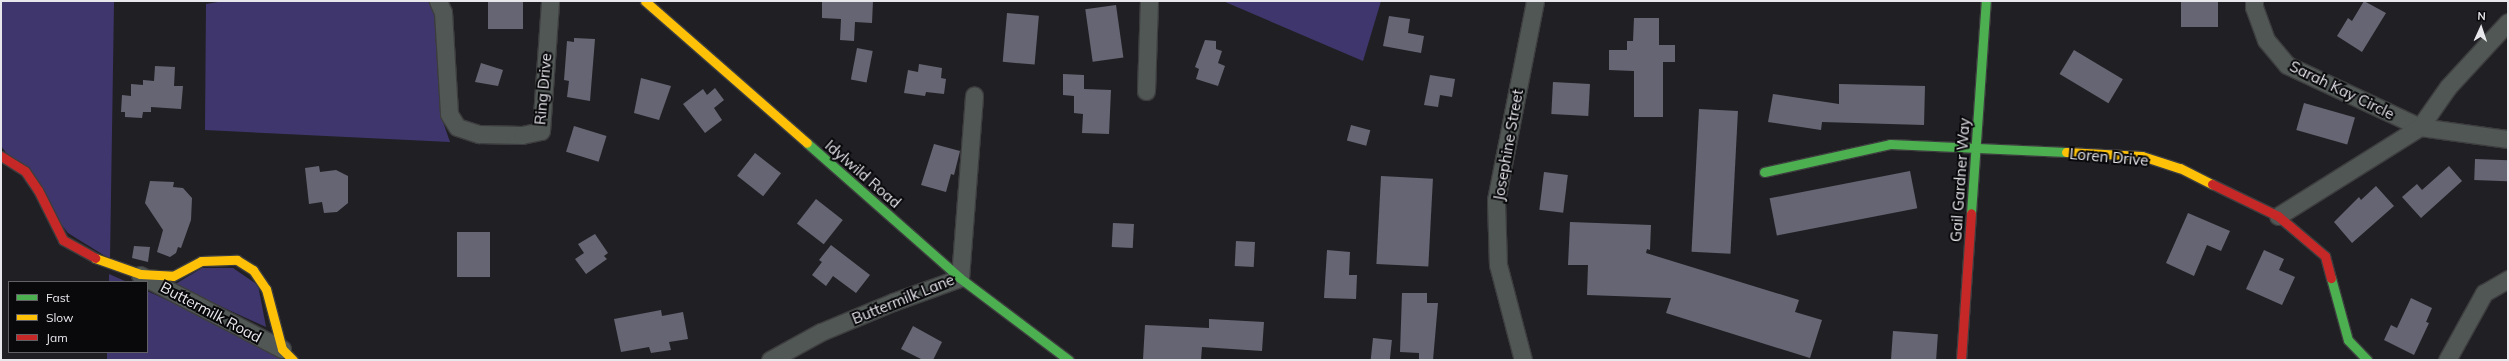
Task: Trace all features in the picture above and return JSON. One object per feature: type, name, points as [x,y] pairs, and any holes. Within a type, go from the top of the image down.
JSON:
[{"type":"street","name":"Ring Drive","points":[[438,1],[443,12],[449,114],[457,127],[478,134],[522,135],[541,131],[550,1]]},
{"type":"street","name":"Idylwild Road","points":[[645,1],[960,278],[1069,360]]},
{"type":"street","points":[[1146,91],[1149,1]]},
{"type":"street","name":"Josephine Street","points":[[1523,360],[1498,265],[1496,200],[1536,1]]},
{"type":"street","name":"Gail Gardner Way","points":[[1961,360],[1986,1]]},
{"type":"street","name":"Sarah Kay Circle","points":[[2254,1],[2254,7],[2266,40],[2287,65],[2420,127]]},
{"type":"street","points":[[2278,216],[2420,127],[2448,87],[2508,22]]},
{"type":"street","name":"Buttermilk Lane","points":[[770,360],[821,332],[893,302],[960,278],[974,96]]},
{"type":"street","points":[[2420,127],[2508,139]]},
{"type":"street","name":"Loren Drive","points":[[1764,172],[1890,144],[2142,156],[2180,168],[2278,216],[2325,256],[2348,340],[2367,360]]},
{"type":"street","name":"Buttermilk Road","points":[[1,156],[25,171],[38,190],[63,240],[95,258],[140,274],[288,355]]},
{"type":"street","name":"Buttermilk Road","points":[[140,274],[172,276],[201,261],[237,260],[253,270],[266,289],[288,355]]},
{"type":"street","points":[[2447,360],[2484,293],[2508,279]]},
{"type":"shaded area","points":[[1,1],[114,1],[110,259],[68,233],[1,146]]},
{"type":"shaded area","points":[[224,1],[431,1],[434,12],[442,119],[450,142],[205,130],[206,4]]},
{"type":"shaded area","points":[[1223,1],[1381,1],[1363,61]]},
{"type":"shaded area","points":[[202,268],[233,268],[258,285],[266,327],[174,285]]},
{"type":"shaded area","points":[[109,274],[125,281],[109,281]]},
{"type":"shaded area","points":[[148,291],[268,346],[283,360],[107,360],[107,353],[148,353]]},
{"type":"building","points":[[488,1],[523,1],[523,29],[488,29]]},
{"type":"building","points":[[822,1],[873,1],[872,23],[855,22],[854,41],[840,40],[841,19],[822,18]]},
{"type":"building","points":[[2181,1],[2218,1],[2218,27],[2181,27]]},
{"type":"building","points":[[2364,1],[2386,13],[2362,52],[2337,36],[2348,18],[2352,21]]},
{"type":"building","points":[[1116,5],[1123,57],[1093,62],[1085,9]]},
{"type":"building","points":[[1007,13],[1039,16],[1035,65],[1003,62]]},
{"type":"building","points":[[1389,16],[1410,19],[1408,33],[1424,36],[1421,53],[1383,46]]},
{"type":"building","points":[[1634,18],[1659,18],[1659,45],[1675,45],[1675,62],[1663,62],[1663,117],[1634,117],[1634,71],[1609,70],[1609,50],[1627,50],[1627,41],[1633,41]]},
{"type":"building","points":[[574,38],[595,39],[590,101],[567,97],[569,81],[564,80],[567,41],[574,42]]},
{"type":"building","points":[[1205,40],[1216,41],[1216,49],[1222,51],[1218,63],[1225,66],[1218,86],[1196,79],[1199,69],[1195,67]]},
{"type":"building","points":[[857,48],[873,51],[867,82],[851,79]]},
{"type":"building","points":[[2074,50],[2123,79],[2108,103],[2060,74]]},
{"type":"building","points":[[481,63],[503,70],[498,86],[475,82]]},
{"type":"building","points":[[919,64],[942,68],[941,78],[946,79],[944,94],[926,92],[925,96],[904,93],[908,70],[918,72]]},
{"type":"building","points":[[155,66],[175,67],[174,86],[183,86],[181,109],[151,107],[151,112],[143,112],[142,118],[125,117],[125,112],[121,112],[122,95],[131,96],[131,84],[143,85],[143,80],[154,81]]},
{"type":"building","points":[[1063,74],[1084,75],[1084,89],[1111,90],[1109,134],[1082,133],[1083,114],[1074,113],[1074,96],[1063,95]]},
{"type":"building","points":[[1430,75],[1455,79],[1452,97],[1440,95],[1438,107],[1424,105]]},
{"type":"building","points":[[641,78],[671,86],[659,120],[634,113]]},
{"type":"building","points":[[1553,82],[1590,84],[1588,116],[1551,114]]},
{"type":"building","points":[[1839,84],[1925,86],[1924,125],[1822,122],[1821,130],[1768,122],[1773,94],[1839,104]]},
{"type":"building","points":[[715,88],[724,100],[714,108],[722,120],[705,133],[683,104],[703,89],[707,95]]},
{"type":"building","points":[[2304,103],[2355,118],[2347,145],[2296,130]]},
{"type":"building","points":[[1699,109],[1738,111],[1730,254],[1692,252]]},
{"type":"building","points":[[1351,125],[1370,130],[1366,146],[1347,140]]},
{"type":"building","points":[[574,126],[607,136],[599,162],[566,152]]},
{"type":"building","points":[[934,144],[960,151],[954,175],[951,174],[946,192],[921,185]]},
{"type":"building","points":[[755,153],[781,173],[763,196],[737,176]]},
{"type":"building","points":[[2475,159],[2508,160],[2507,181],[2474,180]]},
{"type":"building","points":[[319,166],[320,172],[336,170],[348,176],[348,203],[337,212],[324,213],[322,202],[309,204],[305,168]]},
{"type":"building","points":[[2449,166],[2462,181],[2421,218],[2402,197],[2417,184],[2422,190]]},
{"type":"building","points":[[1910,171],[1917,208],[1777,236],[1770,198]]},
{"type":"building","points":[[1544,172],[1568,175],[1563,213],[1539,210]]},
{"type":"building","points":[[1381,176],[1433,179],[1428,267],[1376,264]]},
{"type":"building","points":[[150,181],[174,182],[173,187],[183,188],[192,198],[191,220],[181,248],[178,247],[176,253],[170,257],[157,252],[163,230],[145,203]]},
{"type":"building","points":[[2376,186],[2394,206],[2352,243],[2334,222],[2359,197],[2361,200]]},
{"type":"building","points":[[816,199],[843,220],[824,244],[797,223]]},
{"type":"building","points":[[2188,213],[2230,231],[2221,251],[2207,245],[2194,276],[2166,263]]},
{"type":"building","points":[[1570,222],[1651,225],[1650,250],[1647,249],[1646,253],[1799,300],[1795,312],[1822,320],[1810,358],[1666,313],[1671,298],[1587,295],[1588,265],[1568,265]]},
{"type":"building","points":[[1113,223],[1134,224],[1133,248],[1112,247]]},
{"type":"building","points":[[457,232],[490,232],[490,277],[457,277]]},
{"type":"building","points":[[595,234],[608,253],[604,256],[607,259],[586,274],[575,259],[584,253],[578,244]]},
{"type":"building","points":[[1236,241],[1255,242],[1254,267],[1235,266]]},
{"type":"building","points":[[831,245],[870,275],[856,293],[833,276],[826,286],[812,275],[822,262],[819,260]]},
{"type":"building","points":[[134,246],[150,247],[148,262],[132,258]]},
{"type":"building","points":[[1327,250],[1350,252],[1349,275],[1357,275],[1356,299],[1324,298]]},
{"type":"building","points":[[2264,250],[2284,259],[2279,270],[2295,277],[2282,305],[2246,289]]},
{"type":"building","points":[[1402,293],[1427,293],[1427,303],[1438,303],[1433,360],[1419,360],[1419,353],[1400,352]]},
{"type":"building","points":[[2411,298],[2432,308],[2426,322],[2429,323],[2414,355],[2384,340],[2391,325],[2397,328]]},
{"type":"building","points":[[661,310],[662,316],[683,312],[688,339],[669,342],[671,350],[651,353],[649,347],[621,352],[614,319]]},
{"type":"building","points":[[1209,319],[1264,322],[1262,351],[1202,347],[1201,360],[1143,359],[1145,325],[1209,328]]},
{"type":"building","points":[[913,326],[942,342],[933,360],[923,360],[901,349]]},
{"type":"building","points":[[1893,331],[1938,334],[1936,360],[1891,360]]},
{"type":"building","points":[[1373,338],[1392,340],[1390,360],[1371,360]]},
{"type":"traffic: fast","points":[[1971,213],[1986,1]]},
{"type":"traffic: fast","points":[[807,143],[960,278],[1069,360]]},
{"type":"traffic: fast","points":[[1764,172],[1890,144],[2066,152]]},
{"type":"traffic: fast","points":[[2331,278],[2348,340],[2367,360]]},
{"type":"traffic: slow","points":[[645,1],[807,143]]},
{"type":"traffic: slow","points":[[2066,152],[2142,156],[2180,168],[2212,184]]},
{"type":"traffic: slow","points":[[95,258],[140,274],[173,276],[201,261],[237,260],[253,270],[266,289],[282,349],[293,360]]},
{"type":"traffic: jam","points":[[1,156],[25,171],[38,190],[63,240],[95,258]]},
{"type":"traffic: jam","points":[[2212,184],[2278,216],[2325,256],[2331,278]]},
{"type":"traffic: jam","points":[[1961,360],[1971,213]]}]
